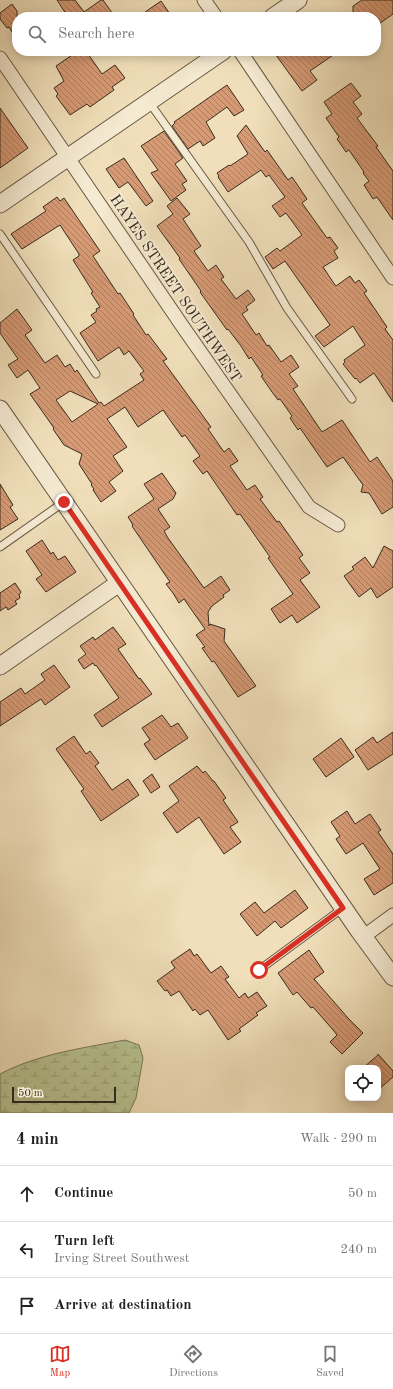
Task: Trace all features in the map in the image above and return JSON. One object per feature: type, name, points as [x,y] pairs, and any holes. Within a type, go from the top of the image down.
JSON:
[{"type":"street","points":[[204,0],[212,12]]},
{"type":"street","points":[[280,12],[298,0]]},
{"type":"street","points":[[0,204],[215,56]]},
{"type":"street","points":[[243,56],[393,278]]},
{"type":"street","name":"HAYES STREET SOUTHWEST","points":[[0,58],[179,321],[309,507],[338,525]]},
{"type":"street","points":[[0,410],[363,937],[393,977]]},
{"type":"street","points":[[0,666],[119,583]]},
{"type":"street","points":[[363,937],[393,915]]},
{"type":"lane","points":[[148,102],[249,242],[287,308],[352,400]]},
{"type":"lane","points":[[0,234],[96,374]]},
{"type":"lane","points":[[0,547],[64,502]]},
{"type":"lane","points":[[259,970],[343,908]]},
{"type":"green space","points":[[125,1040],[139,1045],[143,1058],[136,1098],[129,1113],[0,1113],[0,1074],[30,1061],[77,1049]]},
{"type":"building","points":[[57,0],[75,0],[84,12],[65,12]]},
{"type":"building","points":[[101,0],[103,0],[111,12],[84,12]]},
{"type":"building","points":[[362,0],[393,0],[393,14],[381,22],[381,12],[353,12],[353,6]]},
{"type":"building","points":[[161,1],[169,12],[145,12]]},
{"type":"building","points":[[12,4],[17,11],[12,12],[12,32],[0,19],[0,13]]},
{"type":"building","points":[[71,56],[89,56],[102,74],[115,65],[125,78],[112,87],[114,90],[90,107],[87,104],[70,115],[56,96],[58,94],[54,88],[64,81],[56,66]]},
{"type":"building","points":[[277,56],[332,56],[310,71],[317,80],[302,91]]},
{"type":"building","points":[[351,83],[361,96],[353,102],[362,114],[357,118],[378,146],[376,147],[393,171],[393,220],[377,197],[373,199],[364,185],[369,181],[363,173],[364,172],[349,150],[346,152],[337,139],[339,137],[326,118],[332,114],[324,102]]},
{"type":"building","points":[[227,85],[244,110],[234,116],[227,107],[206,122],[215,138],[203,146],[200,141],[188,149],[172,126],[175,123],[174,122]]},
{"type":"building","points":[[0,108],[28,148],[0,168]]},
{"type":"building","points":[[246,125],[265,152],[267,150],[288,180],[292,177],[307,199],[302,203],[327,238],[330,237],[338,248],[334,251],[338,258],[323,267],[335,285],[336,286],[350,276],[355,283],[359,280],[367,291],[364,293],[387,327],[385,329],[393,340],[393,402],[374,373],[360,383],[343,364],[345,362],[344,360],[365,345],[353,326],[324,347],[315,336],[330,325],[285,261],[273,269],[265,257],[277,248],[280,251],[302,235],[286,213],[280,217],[272,206],[285,197],[269,175],[266,177],[261,170],[228,192],[218,177],[219,176],[217,173],[248,154],[237,136]]},
{"type":"building","points":[[164,131],[183,158],[175,164],[187,181],[182,184],[186,190],[171,201],[151,173],[158,170],[141,146]]},
{"type":"building","points":[[124,158],[153,201],[146,206],[128,182],[119,188],[106,169]]},
{"type":"building","points":[[57,197],[60,201],[64,198],[100,251],[93,256],[118,294],[120,293],[146,335],[148,334],[167,359],[163,361],[211,427],[208,429],[224,452],[229,448],[238,461],[230,466],[247,490],[255,485],[263,497],[260,499],[277,522],[279,521],[303,555],[299,558],[310,573],[300,580],[320,607],[297,623],[292,615],[280,623],[271,609],[293,594],[268,558],[270,557],[240,514],[237,515],[207,471],[203,474],[193,461],[200,456],[185,435],[182,437],[163,410],[138,427],[125,407],[107,419],[127,447],[113,456],[123,471],[109,482],[116,491],[101,502],[93,490],[92,484],[79,464],[82,454],[64,445],[30,394],[40,388],[28,370],[17,378],[8,365],[18,359],[0,333],[0,323],[17,309],[32,330],[25,335],[45,363],[57,355],[65,367],[70,364],[75,372],[77,370],[99,403],[101,402],[104,406],[144,380],[140,374],[144,371],[129,351],[124,355],[119,347],[98,361],[80,333],[96,322],[91,315],[100,307],[91,293],[93,292],[73,260],[79,256],[79,254],[60,225],[22,249],[11,234],[46,211],[43,207]],"holes":[[[70,391],[98,404],[72,422],[56,400]]]},
{"type":"building","points":[[177,198],[190,214],[183,219],[201,246],[194,251],[208,271],[216,265],[224,277],[221,279],[236,299],[248,290],[255,300],[246,307],[248,310],[242,314],[256,335],[259,333],[267,346],[269,345],[281,362],[291,355],[299,367],[289,374],[298,386],[293,389],[322,432],[342,420],[370,462],[377,457],[393,481],[393,507],[382,514],[369,493],[361,492],[363,485],[343,457],[327,467],[300,428],[298,430],[290,418],[292,416],[280,399],[278,400],[272,392],[261,376],[263,375],[251,357],[249,359],[241,346],[228,329],[227,330],[200,292],[201,291],[179,259],[180,258],[157,226],[173,214],[167,206]]},
{"type":"building","points":[[162,473],[176,493],[173,499],[158,509],[170,527],[164,531],[168,538],[204,588],[221,576],[230,590],[223,595],[224,597],[212,606],[208,612],[209,626],[210,624],[225,629],[224,641],[256,686],[238,697],[214,661],[212,662],[202,648],[205,647],[196,635],[205,629],[184,599],[179,603],[166,584],[170,582],[132,526],[133,525],[128,517],[154,499],[144,484]]},
{"type":"building","points":[[0,484],[13,505],[10,507],[18,519],[0,530]]},
{"type":"building","points":[[42,540],[51,554],[53,552],[58,560],[65,556],[76,572],[46,592],[36,579],[42,575],[26,551]]},
{"type":"building","points":[[384,546],[393,551],[393,587],[377,598],[371,588],[359,597],[344,576],[354,569],[352,567],[365,557],[373,568]]},
{"type":"building","points":[[15,583],[21,592],[19,595],[20,598],[15,601],[17,604],[8,610],[6,607],[0,611],[0,593]]},
{"type":"building","points":[[113,627],[126,644],[118,649],[139,679],[140,678],[152,694],[102,727],[94,715],[119,698],[96,665],[95,666],[93,663],[84,669],[78,660],[86,654],[80,646],[93,637],[95,640]]},
{"type":"building","points":[[54,665],[70,687],[45,705],[41,699],[0,726],[0,702],[21,688],[25,694],[45,680],[41,674]]},
{"type":"building","points":[[162,715],[171,727],[178,723],[188,738],[155,760],[144,744],[150,740],[142,728]]},
{"type":"building","points":[[393,732],[393,754],[368,770],[355,750],[373,737],[377,743]]},
{"type":"building","points":[[74,736],[86,754],[90,751],[99,763],[95,766],[112,790],[128,779],[139,795],[101,821],[81,791],[84,789],[56,749]]},
{"type":"building","points":[[341,738],[354,757],[326,777],[313,759]]},
{"type":"building","points":[[197,766],[203,773],[205,771],[214,781],[226,798],[223,800],[238,822],[230,827],[241,842],[224,854],[199,817],[177,833],[163,813],[179,801],[169,786]]},
{"type":"building","points":[[152,774],[160,787],[151,793],[143,781]]},
{"type":"building","points":[[347,811],[355,824],[370,814],[381,830],[378,832],[393,854],[393,883],[374,895],[364,879],[380,869],[363,843],[346,854],[336,839],[340,836],[331,822]]},
{"type":"building","points":[[295,890],[308,908],[281,928],[275,921],[257,936],[240,914],[255,902],[264,913]]},
{"type":"building","points":[[190,949],[194,956],[197,954],[211,973],[221,966],[229,977],[225,979],[239,998],[245,993],[248,998],[257,992],[267,1006],[256,1013],[258,1015],[239,1029],[241,1031],[228,1040],[208,1010],[200,1015],[195,1009],[193,1011],[179,991],[171,996],[157,981],[175,968],[171,962]]},
{"type":"building","points":[[309,950],[324,972],[314,979],[363,1033],[342,1054],[330,1042],[337,1035],[334,1031],[313,1007],[311,1008],[297,992],[293,995],[278,973]]},
{"type":"building","points":[[378,1055],[393,1071],[393,1077],[381,1087],[381,1065],[366,1065]]},
{"type":"route","points":[[64,502],[343,908],[259,970]]}]
